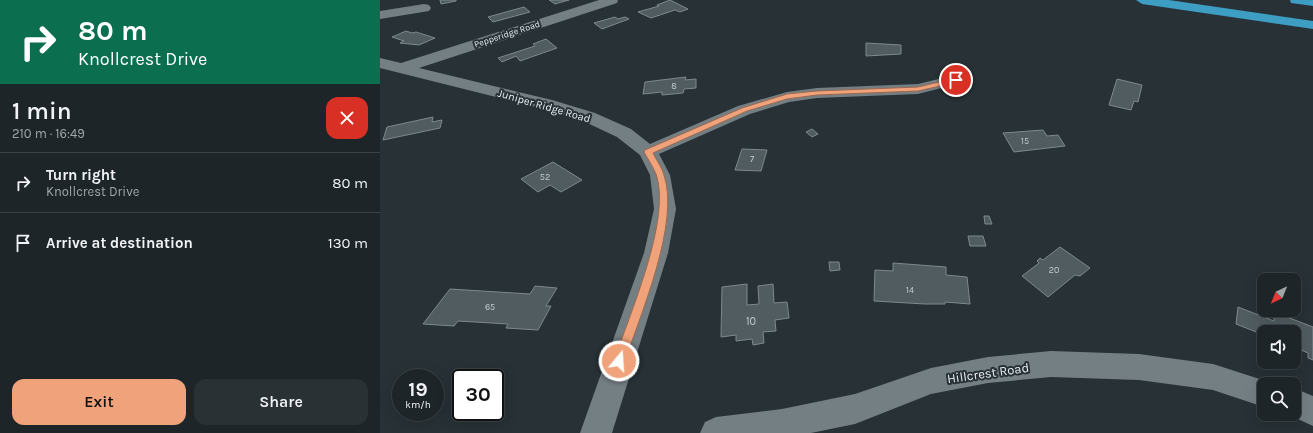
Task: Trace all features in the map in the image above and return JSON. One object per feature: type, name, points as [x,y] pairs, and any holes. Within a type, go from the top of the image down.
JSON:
[{"type":"highway","points":[[1142,0],[1313,26]]},
{"type":"highway","points":[[1296,0],[1313,2]]},
{"type":"street","name":"Pepperidge Road","points":[[402,68],[612,0]]},
{"type":"street","points":[[380,15],[424,8]]},
{"type":"street","name":"Juniper Ridge Road","points":[[380,63],[589,117],[624,133],[648,152],[660,175],[664,209],[656,253],[596,433]]},
{"type":"street","points":[[648,152],[744,110],[787,96],[817,93],[918,89],[956,80]]},
{"type":"street","name":"Hillcrest Road","points":[[716,433],[782,424],[855,409],[931,381],[988,370],[1051,364],[1138,367],[1213,377],[1257,391]]},
{"type":"street","points":[[1301,405],[1313,410]]},
{"type":"building","points":[[440,0],[456,0],[456,1],[441,4]]},
{"type":"building","points":[[549,0],[569,0],[555,4]]},
{"type":"building","points":[[670,0],[688,9],[680,12],[675,10],[651,18],[638,12],[659,6],[657,5]]},
{"type":"building","points":[[524,7],[530,12],[493,22],[488,17]]},
{"type":"building","points":[[615,17],[618,19],[625,17],[629,19],[602,29],[594,23]]},
{"type":"building","points":[[406,31],[412,33],[416,32],[435,38],[419,45],[400,43],[404,41],[392,37]]},
{"type":"building","points":[[546,39],[557,48],[520,61],[516,56],[502,62],[498,58],[535,46],[533,44]]},
{"type":"building","points":[[866,43],[901,45],[901,54],[866,56]]},
{"type":"building","points":[[686,77],[685,80],[696,79],[696,88],[684,89],[683,93],[662,95],[662,92],[643,94],[645,82]]},
{"type":"building","points":[[1117,79],[1142,85],[1138,102],[1134,101],[1131,110],[1109,105]]},
{"type":"building","points":[[433,117],[432,122],[442,120],[440,128],[383,140],[387,127]]},
{"type":"building","points":[[812,129],[818,134],[812,137],[806,132]]},
{"type":"building","points":[[1043,130],[1047,136],[1058,135],[1065,146],[1014,152],[1003,133]]},
{"type":"building","points":[[742,149],[767,150],[761,171],[735,170]]},
{"type":"building","points":[[553,162],[582,180],[561,192],[550,185],[538,192],[521,179]]},
{"type":"building","points":[[984,216],[989,216],[992,224],[985,224]]},
{"type":"building","points":[[968,236],[983,236],[986,246],[970,246]]},
{"type":"building","points":[[1060,247],[1090,268],[1080,276],[1075,275],[1048,297],[1022,276],[1039,263],[1037,261],[1040,258],[1043,260]]},
{"type":"building","points":[[829,262],[839,262],[840,270],[830,271]]},
{"type":"building","points":[[893,263],[946,267],[946,275],[967,277],[970,304],[945,302],[945,304],[925,304],[874,301],[875,270],[893,271]]},
{"type":"building","points":[[747,284],[747,305],[759,304],[758,286],[773,284],[774,303],[787,302],[789,318],[775,320],[776,331],[763,332],[764,343],[753,345],[752,339],[736,341],[736,335],[721,337],[722,287]]},
{"type":"building","points":[[535,286],[557,288],[546,306],[551,306],[538,330],[506,328],[508,324],[458,321],[454,326],[423,324],[450,289],[530,294]]},
{"type":"building","points":[[1238,307],[1257,314],[1257,317],[1264,317],[1274,321],[1274,317],[1287,317],[1313,327],[1313,360],[1308,358],[1308,353],[1301,350],[1301,325],[1257,325],[1257,332],[1236,324]]},
{"type":"route","points":[[619,361],[656,253],[664,209],[660,175],[648,152],[744,110],[787,96],[817,93],[898,91],[918,89],[956,80]]}]
